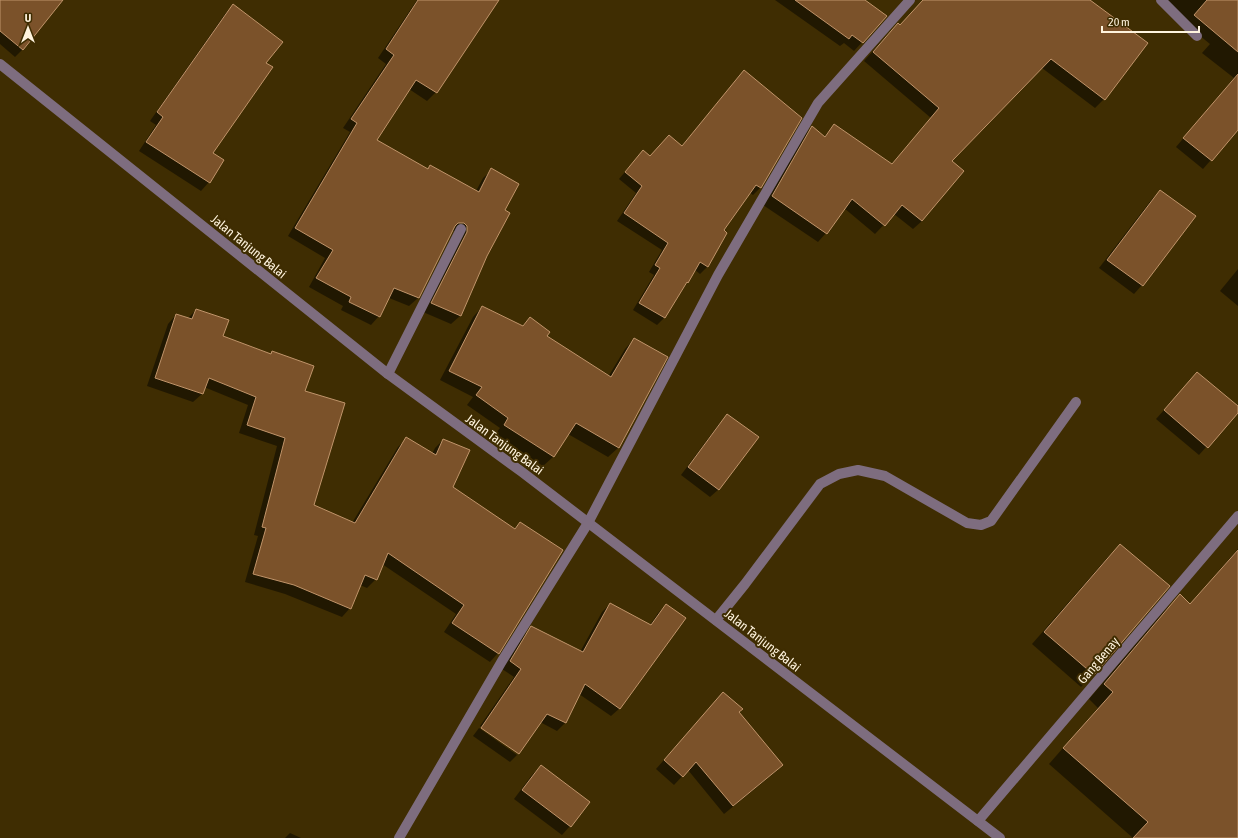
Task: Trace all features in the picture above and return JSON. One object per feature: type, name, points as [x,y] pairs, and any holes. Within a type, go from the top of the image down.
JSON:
[{"type":"street","points":[[399,838],[502,661],[588,523],[718,275],[818,103],[910,0]]},
{"type":"street","points":[[1161,0],[1197,36]]},
{"type":"street","name":"Jalan Tanjung Balai","points":[[0,64],[388,374],[716,620],[1000,838]]},
{"type":"street","points":[[388,374],[461,229]]},
{"type":"street","points":[[716,620],[820,484],[838,474],[858,470],[885,476],[967,523],[981,525],[991,521],[1076,402]]},
{"type":"street","name":"Gang Benay","points":[[978,821],[1238,516]]},
{"type":"building","points":[[0,0],[63,0],[23,50],[0,31]]},
{"type":"building","points":[[418,0],[499,0],[437,93],[416,80],[377,140],[428,169],[430,165],[479,192],[491,168],[519,184],[505,210],[510,213],[487,256],[461,316],[431,303],[467,232],[467,226],[464,223],[458,223],[455,226],[419,298],[394,288],[380,317],[349,302],[351,297],[316,278],[333,250],[295,228],[357,123],[351,119],[394,55],[386,49]]},
{"type":"building","points":[[795,0],[865,0],[887,16],[863,43],[852,35],[849,39]]},
{"type":"building","points":[[923,0],[1090,0],[1148,43],[1105,100],[1051,59],[952,161],[964,171],[922,221],[902,205],[885,226],[852,199],[827,234],[772,196],[812,126],[825,137],[834,124],[892,164],[939,108],[873,52],[898,23],[900,25]]},
{"type":"building","points":[[1207,0],[1238,0],[1238,52],[1194,15]]},
{"type":"building","points":[[233,4],[283,42],[266,63],[273,67],[213,153],[224,160],[210,183],[146,142],[163,117],[157,112]]},
{"type":"building","points":[[744,70],[802,118],[761,188],[756,185],[724,230],[727,233],[708,267],[700,262],[665,318],[639,303],[660,268],[655,265],[668,243],[624,213],[642,186],[625,172],[643,150],[650,156],[669,135],[682,146]]},
{"type":"building","points":[[1238,74],[1238,130],[1212,161],[1183,138]]},
{"type":"building","points":[[1160,190],[1196,216],[1143,286],[1107,260]]},
{"type":"building","points":[[482,306],[523,326],[530,317],[550,332],[547,336],[611,377],[634,338],[668,357],[619,448],[576,423],[554,457],[504,425],[508,418],[476,395],[482,387],[449,371]]},
{"type":"building","points":[[196,309],[229,320],[223,336],[271,354],[272,351],[314,366],[305,391],[345,403],[314,505],[355,523],[406,437],[436,455],[443,439],[470,450],[453,487],[515,529],[520,522],[563,550],[499,654],[452,623],[464,605],[388,553],[377,580],[365,575],[351,609],[294,585],[253,574],[266,528],[262,527],[285,438],[247,425],[256,397],[209,378],[203,394],[155,378],[176,314],[192,319]]},
{"type":"building","points":[[1197,372],[1238,406],[1238,413],[1208,448],[1164,410]]},
{"type":"building","points":[[727,414],[759,437],[719,490],[688,467]]},
{"type":"building","points":[[1120,544],[1170,586],[1094,675],[1044,632]]},
{"type":"building","points":[[1238,550],[1238,838],[1133,838],[1148,822],[1063,748],[1113,692],[1104,684],[1180,594],[1190,604]]},
{"type":"building","points":[[610,603],[651,625],[666,604],[686,618],[620,709],[585,684],[566,723],[547,714],[519,754],[481,728],[521,669],[510,661],[531,626],[583,652]]},
{"type":"building","points":[[723,692],[743,709],[739,712],[783,765],[733,806],[696,762],[683,777],[664,760]]},
{"type":"building","points":[[541,765],[590,802],[571,827],[522,790]]}]
